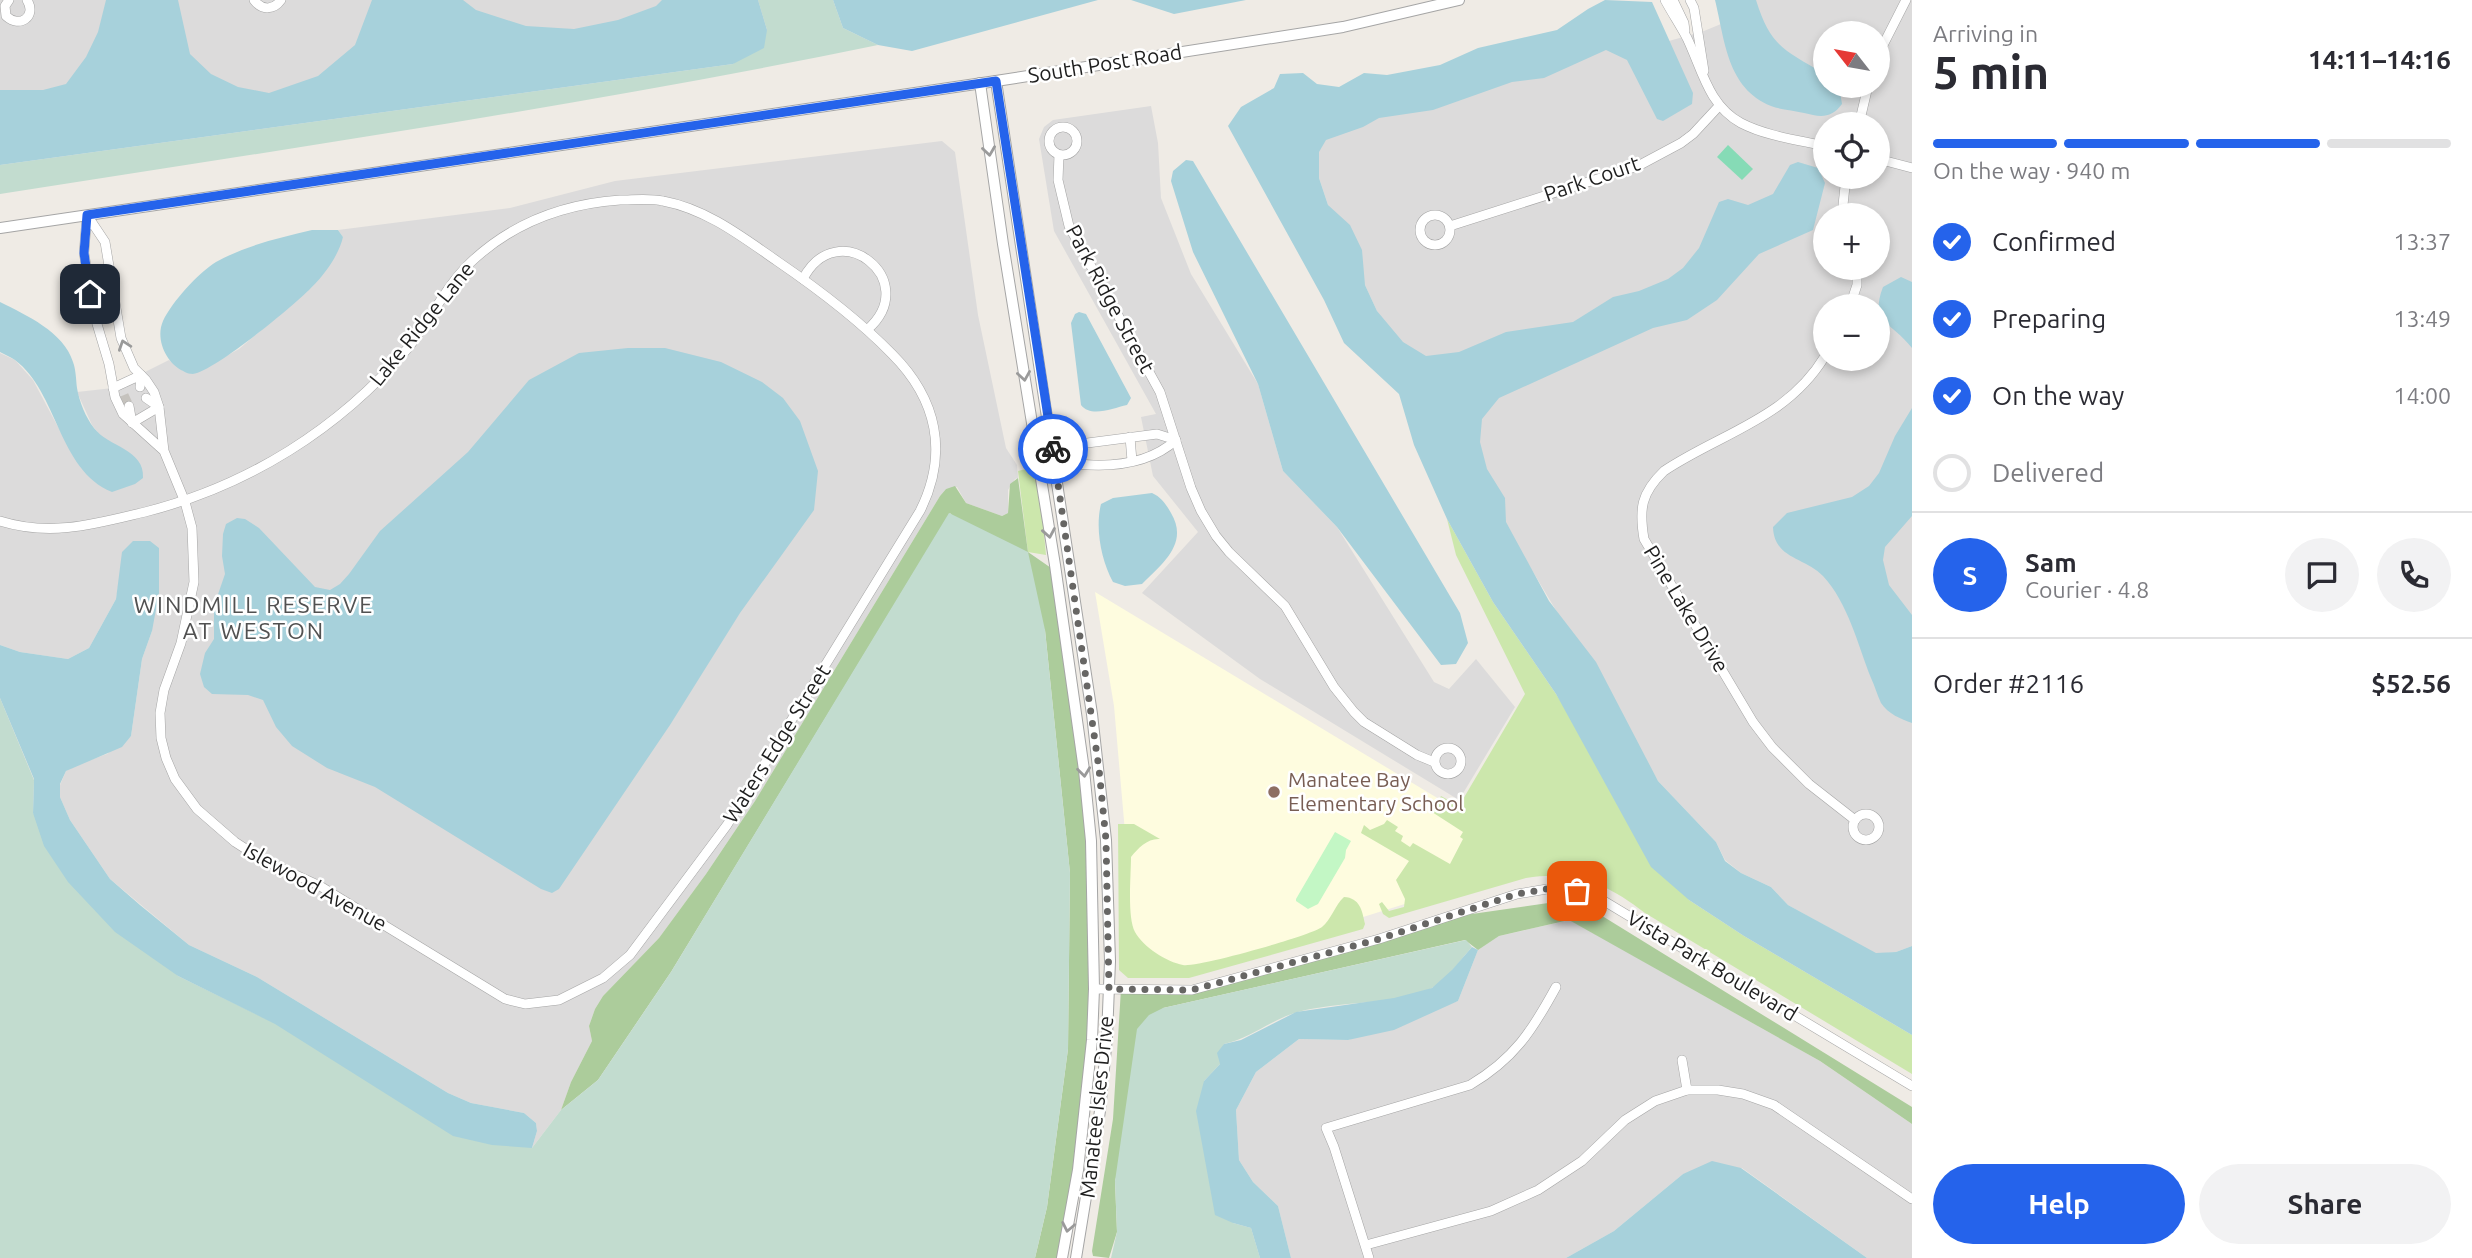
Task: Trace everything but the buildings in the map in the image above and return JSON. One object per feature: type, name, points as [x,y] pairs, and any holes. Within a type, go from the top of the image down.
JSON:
[{"type":"street","points":[[9,0],[2,11],[10,20],[19,23],[31,13],[27,0]]},
{"type":"street","points":[[254,0],[261,7],[267,8],[281,0]]},
{"type":"street","name":"South Post Road","points":[[0,228],[1343,27],[1459,0]]},
{"type":"street","points":[[1665,0],[1686,36],[1706,86],[1719,106],[1741,123],[1768,133],[1813,143]]},
{"type":"street","points":[[1673,0],[1684,23],[1686,36]]},
{"type":"street","points":[[1690,0],[1694,8],[1706,86]]},
{"type":"street","points":[[1890,31],[1906,0]]},
{"type":"street","name":"Manatee Isles Drive","points":[[996,81],[1090,702],[1106,840],[1109,989],[1100,1111],[1076,1258]]},
{"type":"street","name":"Manatee Isles Drive","points":[[981,83],[1074,704],[1091,841],[1094,989],[1086,1110],[1062,1258]]},
{"type":"street","name":"Park Court","points":[[1450,226],[1638,166],[1681,143],[1719,106]]},
{"type":"street","name":"Park Ridge Street","points":[[1059,155],[1058,180],[1069,226],[1160,392],[1191,488],[1216,536],[1285,606],[1344,700],[1364,722],[1417,755],[1434,762]]},
{"type":"street","points":[[1890,162],[1912,168]]},
{"type":"street","name":"Lake Ridge Lane","points":[[0,521],[22,528],[51,530],[110,521],[185,502],[255,472],[299,446],[355,404],[411,343],[468,265],[495,243],[528,221],[561,208],[595,202],[662,201],[710,216],[803,279],[868,329],[904,366],[924,394],[935,431],[936,466]]},
{"type":"street","points":[[87,215],[105,242],[126,354],[153,393],[159,407],[164,452]]},
{"type":"street","points":[[87,215],[84,253],[94,314],[113,388],[123,414],[164,452]]},
{"type":"street","points":[[803,279],[814,263],[832,253],[851,252],[869,260],[882,275],[886,295],[881,314],[868,329]]},
{"type":"street","name":"Pine Lake Drive","points":[[1813,371],[1795,393],[1765,416],[1664,471],[1651,484],[1645,496],[1641,519],[1644,539],[1753,722],[1772,747],[1809,784],[1855,820]]},
{"type":"street","points":[[140,387],[141,375]]},
{"type":"street","points":[[113,388],[141,375]]},
{"type":"street","points":[[113,388],[124,395]]},
{"type":"street","points":[[146,398],[159,407]]},
{"type":"street","points":[[129,406],[132,423]]},
{"type":"street","points":[[132,423],[159,407]]},
{"type":"street","points":[[1038,466],[1055,461],[1092,467],[1132,461],[1163,452],[1176,440],[1157,434],[1072,445],[1055,461]]},
{"type":"street","points":[[1129,436],[1132,461]]},
{"type":"street","name":"Islewood Avenue","points":[[164,452],[185,502],[192,528],[194,582],[181,643],[163,690],[161,738],[175,779],[197,809],[235,842],[263,860],[320,886],[505,999],[525,1004],[543,1003],[578,992]]},
{"type":"street","name":"Waters Edge Street","points":[[578,992],[620,965],[657,922],[727,825],[920,510],[930,490],[936,466]]},
{"type":"street","points":[[1074,704],[1090,702]]},
{"type":"street","name":"Vista Park Boulevard","points":[[1094,989],[1192,990],[1379,939],[1517,894],[1553,888],[1565,889],[1599,898],[1912,1086]]},
{"type":"street","points":[[1369,1258],[1326,1128],[1470,1085],[1485,1076],[1510,1056],[1539,1017],[1556,987]]},
{"type":"street","points":[[1682,1060],[1687,1090]]},
{"type":"street","points":[[1366,1245],[1491,1211],[1538,1190],[1582,1161],[1625,1119],[1655,1101],[1687,1090],[1718,1090],[1743,1094],[1774,1105],[1912,1199]]},
{"type":"shaded area","points":[[0,0],[758,0],[767,30],[0,159]]},
{"type":"shaded area","points":[[1738,0],[1912,0],[1912,946],[1896,952],[1876,954],[1788,905],[1771,887],[1741,873],[1725,860],[1716,842],[1658,781],[1377,311],[1328,205],[1319,178],[1316,138],[1607,43],[1669,41],[1721,24]]},
{"type":"shaded area","points":[[1151,106],[1158,143],[1161,198],[1191,274],[1258,384],[1283,471],[1337,527],[1434,682],[1449,689],[1476,659],[1515,707],[1459,800],[1260,679],[1142,593],[1198,532],[1153,476],[1141,417],[1156,414],[1054,231],[1039,139],[1044,127],[1053,120]]},
{"type":"shaded area","name":"WINDMILL RESERVE AT WESTON","points":[[942,141],[955,152],[978,315],[1006,448],[1017,465],[1018,478],[1008,490],[1008,513],[1002,516],[966,503],[957,487],[946,489],[940,496],[755,801],[706,874],[659,938],[603,996],[589,1026],[592,1041],[571,1082],[561,1110],[532,1148],[537,1131],[536,1123],[524,1113],[471,1103],[448,1093],[257,977],[189,945],[110,879],[70,820],[60,797],[60,785],[66,771],[107,754],[131,736],[142,659],[152,631],[119,581],[116,599],[89,648],[68,659],[20,652],[0,645],[0,353],[15,360],[33,380],[65,440],[119,447],[103,439],[92,425],[77,392],[113,388],[169,360],[183,371],[193,374],[239,349],[313,286],[343,237],[338,230],[510,208],[615,181]]},
{"type":"shaded area","name":"Manatee Bay Elementary School","points":[[1095,592],[1459,811],[1593,855],[1411,902],[1194,970],[1164,964],[1127,928],[1125,832],[1114,706]]},
{"type":"shaded area","points":[[1570,920],[1820,1061],[1912,1124],[1912,1258],[1867,1258],[1742,1168],[1683,1174],[1614,1231],[1566,1258],[1291,1258],[1278,1206],[1253,1182],[1239,1160],[1236,1110],[1256,1072],[1299,1039],[1348,1040],[1458,1001],[1478,950],[1499,936]]},
{"type":"green space","points":[[758,0],[833,0],[843,28],[878,45],[550,106],[0,194],[0,165],[733,64],[767,30]]},
{"type":"green space","points":[[1728,145],[1753,169],[1742,180],[1717,157]]},
{"type":"green space","points":[[1038,466],[1046,555],[1028,552],[1018,471]]},
{"type":"green space","points":[[1018,478],[1028,552],[1054,570],[1084,770],[1092,1040],[1062,1258],[1035,1258],[1047,1207],[1068,1049],[1070,873],[1045,630],[950,513],[671,972],[598,1080],[561,1110],[571,1082],[592,1041],[589,1026],[603,996],[659,938],[706,874],[755,801],[940,496],[946,489],[955,486],[966,503],[1002,516],[1008,513],[1010,484]]},
{"type":"green space","points":[[949,513],[1028,552],[1045,630],[1070,873],[1068,1049],[1047,1207],[1035,1258],[0,1258],[0,698],[34,780],[33,813],[178,976],[532,1148],[561,1110],[598,1080],[671,972]]},
{"type":"green space","points":[[1447,519],[1493,602],[1689,900],[1744,936],[1912,1035],[1912,1074],[1617,894],[1589,881],[1560,876],[1526,878],[1389,918],[1383,914],[1379,904],[1382,902],[1389,911],[1404,907],[1405,899],[1396,880],[1409,861],[1361,833],[1364,825],[1370,830],[1387,820],[1398,827],[1395,831],[1403,836],[1401,841],[1410,847],[1413,843],[1450,864],[1463,839],[1460,837],[1463,832],[1432,812],[1441,796],[1459,806],[1525,694],[1456,555]]},
{"type":"green space","points":[[1118,824],[1134,824],[1160,839],[1147,842],[1131,857],[1131,917],[1139,938],[1170,961],[1183,965],[1209,962],[1313,931],[1325,924],[1344,897],[1357,902],[1363,914],[1363,929],[1189,978],[1128,978],[1119,970]]},
{"type":"green space","points":[[1335,832],[1351,841],[1345,858],[1318,904],[1308,909],[1296,899]]},
{"type":"green space","points":[[1562,901],[1599,914],[1912,1107],[1912,1124],[1820,1061],[1569,920],[1499,936],[1478,950],[1465,940],[1163,1008],[1115,1181],[1117,1232],[1109,1258],[1093,1256],[1113,1119],[1121,989],[1192,990],[1444,918]]},
{"type":"green space","points":[[1466,940],[1472,947],[1447,976],[1430,989],[1400,998],[1298,1012],[1224,1044],[1220,1064],[1204,1081],[1233,1223],[1251,1228],[1260,1258],[1111,1258],[1117,1232],[1115,1181],[1137,1029],[1149,1015],[1163,1008]]},
{"type":"water","points":[[106,0],[178,0],[190,54],[211,74],[238,87],[269,93],[318,76],[355,45],[372,0],[463,0],[476,10],[526,26],[574,29],[618,20],[656,6],[662,0],[758,0],[767,30],[764,48],[733,64],[0,165],[0,90],[43,90],[66,84],[86,57],[98,32]]},
{"type":"water","points":[[833,0],[1098,0],[912,51],[878,45],[843,28]]},
{"type":"water","points":[[1131,0],[1246,0],[1174,14]]},
{"type":"water","points":[[1605,0],[1652,2],[1693,93],[1692,104],[1663,121],[1657,119],[1627,60],[1606,50],[1544,78],[1512,82],[1433,110],[1379,118],[1363,127],[1326,140],[1319,152],[1319,178],[1328,205],[1350,225],[1362,250],[1365,285],[1377,311],[1403,342],[1426,356],[1459,352],[1506,332],[1573,322],[1613,297],[1639,291],[1668,279],[1683,268],[1699,248],[1719,202],[1728,199],[1748,205],[1773,194],[1790,165],[1798,162],[1813,166],[1813,189],[1823,189],[1820,203],[1813,203],[1813,230],[1759,254],[1717,300],[1687,320],[1653,328],[1499,398],[1482,419],[1480,442],[1487,469],[1505,498],[1506,522],[1549,601],[1596,662],[1658,781],[1716,842],[1725,861],[1741,873],[1771,887],[1788,905],[1876,953],[1896,952],[1912,946],[1912,1035],[1744,936],[1689,900],[1651,867],[1556,694],[1493,602],[1447,519],[1414,445],[1399,394],[1344,343],[1324,300],[1228,126],[1241,107],[1274,88],[1280,74],[1303,73],[1317,84],[1339,87],[1364,73],[1387,75],[1440,65],[1478,48],[1557,30]]},
{"type":"water","points":[[1715,0],[1756,0],[1774,38],[1790,53],[1813,67],[1813,98],[1841,98],[1842,104],[1834,112],[1813,112],[1813,115],[1771,106],[1745,88],[1730,62]]},
{"type":"water","points":[[1186,160],[1193,161],[1460,613],[1468,643],[1456,664],[1441,665],[1337,527],[1283,471],[1258,384],[1193,252],[1171,181],[1173,171]]},
{"type":"water","points":[[312,230],[338,230],[343,237],[327,269],[304,295],[255,336],[204,370],[189,374],[172,362],[161,343],[163,321],[179,297],[201,273],[239,251]]},
{"type":"water","points":[[1901,277],[1912,282],[1912,348],[1890,326],[1890,294],[1881,294],[1883,287]]},
{"type":"water","points":[[0,302],[43,326],[61,342],[73,362],[79,398],[88,419],[100,434],[132,454],[142,468],[143,478],[135,484],[112,492],[94,481],[80,467],[41,391],[15,360],[0,352]]},
{"type":"water","points":[[1079,312],[1086,314],[1131,398],[1127,405],[1096,412],[1081,405],[1071,323]]},
{"type":"water","points":[[628,348],[665,348],[721,362],[762,382],[783,398],[800,421],[818,471],[814,510],[740,613],[670,725],[559,889],[552,893],[541,889],[375,787],[327,768],[292,746],[276,727],[263,700],[248,695],[212,694],[204,687],[200,674],[205,653],[214,639],[214,606],[225,574],[222,556],[226,524],[237,518],[245,519],[259,528],[315,587],[330,590],[349,574],[380,531],[468,452],[529,380],[579,353]]},
{"type":"water","points":[[1912,408],[1912,516],[1885,547],[1883,560],[1889,585],[1912,615],[1912,723],[1891,713],[1881,703],[1852,625],[1832,587],[1816,570],[1785,552],[1775,538],[1773,527],[1787,513],[1852,497],[1869,486],[1879,473],[1895,436]]},
{"type":"water","points":[[1152,493],[1163,501],[1171,513],[1176,524],[1175,543],[1165,560],[1142,584],[1125,586],[1113,582],[1100,544],[1101,504],[1113,498]]},
{"type":"water","points":[[133,541],[150,541],[159,548],[159,593],[152,631],[142,659],[131,736],[122,747],[66,771],[60,784],[60,797],[70,820],[110,879],[189,945],[257,977],[448,1093],[471,1103],[524,1113],[536,1123],[537,1131],[532,1148],[492,1145],[453,1136],[275,1024],[178,976],[115,932],[68,882],[44,846],[33,813],[34,779],[0,698],[0,645],[20,652],[68,659],[89,648],[116,599],[122,552]]},
{"type":"water","points":[[1472,947],[1478,950],[1458,1001],[1394,1030],[1348,1040],[1299,1039],[1256,1072],[1236,1110],[1239,1160],[1253,1182],[1278,1206],[1291,1258],[1260,1258],[1251,1228],[1215,1215],[1196,1111],[1204,1081],[1220,1064],[1217,1053],[1224,1044],[1241,1040],[1296,1012],[1394,998],[1432,988]]},
{"type":"water","points":[[1712,1161],[1741,1168],[1867,1258],[1566,1258],[1614,1231],[1683,1174]]},
{"type":"tunnel","points":[[124,395],[129,406]]},
{"type":"way so far","points":[[1053,449],[1099,769],[1106,840],[1109,989],[1192,990],[1379,939],[1517,894],[1553,888],[1577,891]]},
{"type":"place","name":"Manatee Bay Elementary School","points":[[1274,792]]},
{"type":"district","name":"WINDMILL RESERVE AT WESTON","points":[[254,618]]},
{"type":"route","points":[[90,294],[84,253],[87,215],[996,81],[1053,449]]}]
